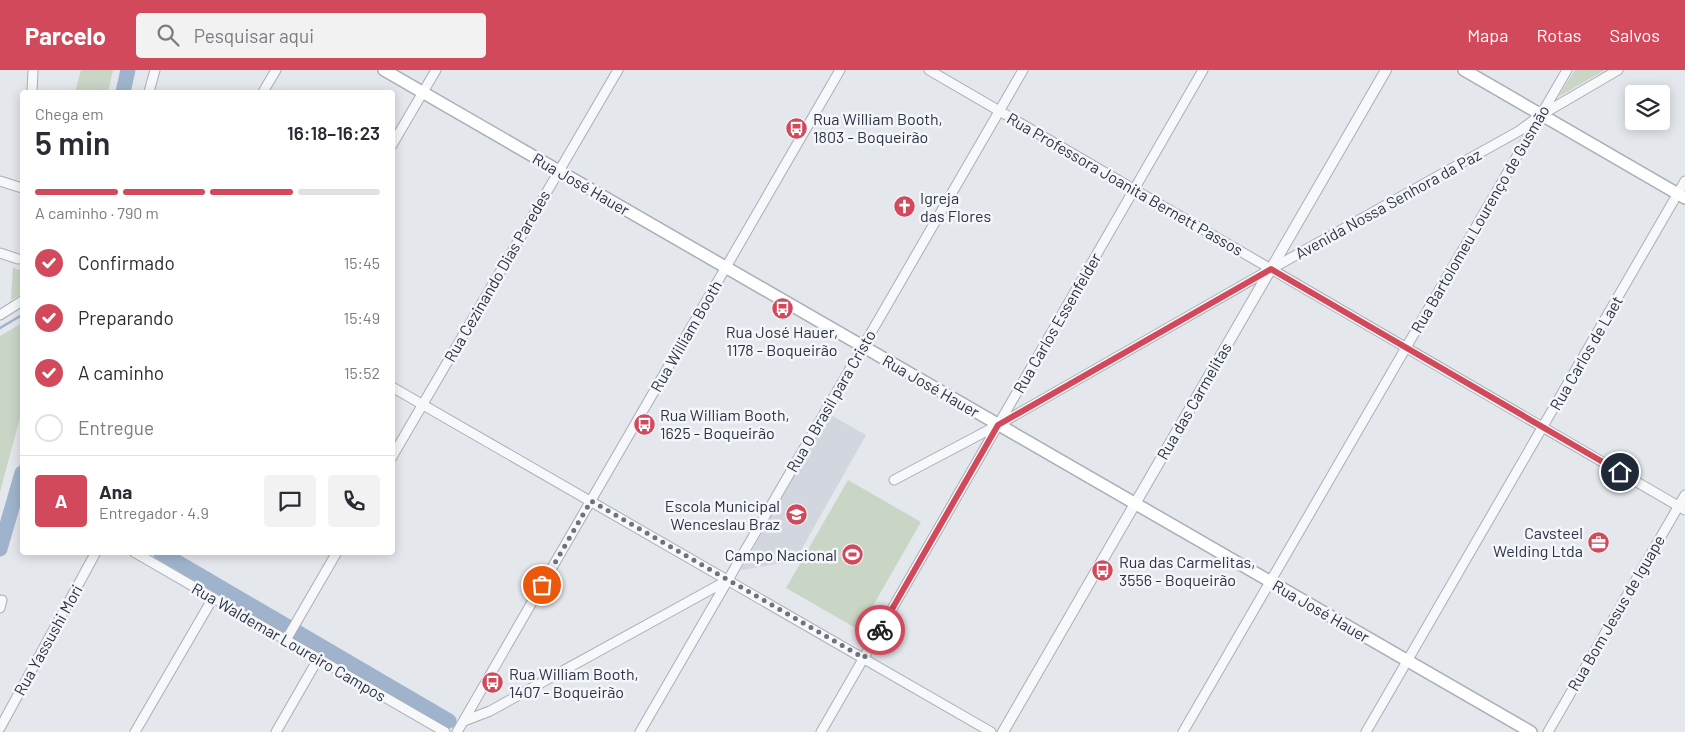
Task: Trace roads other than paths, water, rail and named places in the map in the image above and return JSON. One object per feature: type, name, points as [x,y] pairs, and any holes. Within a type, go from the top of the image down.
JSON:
[{"type":"main road","name":"Rua José Hauer","points":[[384,70],[1531,732]]},
{"type":"main road","points":[[1464,70],[1681,196]]},
{"type":"street","points":[[32,90],[33,70]]},
{"type":"street","points":[[150,90],[155,70]]},
{"type":"street","points":[[264,90],[276,70]]},
{"type":"street","points":[[395,140],[436,70]]},
{"type":"street","name":"Rua Cezinando Dias Paredes","points":[[395,452],[618,70]]},
{"type":"street","name":"Rua William Booth","points":[[457,732],[840,70]]},
{"type":"street","name":"Rua Professora Joanita Bernett Passos","points":[[929,70],[1682,508]]},
{"type":"street","name":"Rua O Brasil para Cristo","points":[[640,732],[1023,70]]},
{"type":"street","name":"Rua Carlos Essenfelder","points":[[821,732],[1203,70]]},
{"type":"street","name":"Rua das Carmelitas","points":[[1003,732],[1386,70]]},
{"type":"street","name":"Rua Bartolomeu Lourenço de Gusmão","points":[[1183,732],[1566,70]]},
{"type":"street","name":"Avenida Nossa Senhora da Paz","points":[[894,480],[998,425],[1518,131],[1541,114],[1618,70]]},
{"type":"street","points":[[0,181],[20,187]]},
{"type":"street","name":"Rua Carlos de Laet","points":[[1366,732],[1543,427],[1681,196],[1685,181]]},
{"type":"street","points":[[0,254],[18,259]]},
{"type":"street","points":[[0,316],[20,302]]},
{"type":"street","points":[[395,389],[991,732]]},
{"type":"street","name":"Rua Bom Jesus de Iguape","points":[[1548,732],[1682,508],[1685,495]]},
{"type":"street","name":"Rua Yassushi Mori","points":[[0,728],[94,555]]},
{"type":"street","points":[[288,637],[335,555]]},
{"type":"street","name":"Rua Waldemar Loureiro Campos","points":[[154,557],[213,598],[288,637],[318,659],[444,732]]},
{"type":"street","points":[[464,720],[490,711],[728,580]]},
{"type":"street","points":[[135,732],[213,598]]},
{"type":"street","points":[[276,732],[318,659]]},
{"type":"waterway","points":[[123,90],[128,70]]},
{"type":"waterway","points":[[0,328],[20,316]]},
{"type":"waterway","points":[[0,549],[20,480]]},
{"type":"waterway","points":[[165,555],[449,721]]},
{"type":"place","name":"Rua William Booth, 1803 - Boqueirão","points":[[797,128]]},
{"type":"place","name":"Igreja das Flores","points":[[904,207]]},
{"type":"place","name":"Rua José Hauer, 1178 - Boqueirão","points":[[782,308]]},
{"type":"place","name":"Rua William Booth, 1625 - Boqueirão","points":[[644,424]]},
{"type":"place","name":"Escola Municipal Wenceslau Braz","points":[[796,515]]},
{"type":"place","name":"Cavsteel Welding Ltda","points":[[1599,542]]},
{"type":"place","name":"Campo Nacional","points":[[853,555]]},
{"type":"place","name":"Rua das Carmelitas, 3556 - Boqueirão","points":[[1103,571]]},
{"type":"place","name":"Rua William Booth, 1407 - Boqueirão","points":[[493,683]]}]
